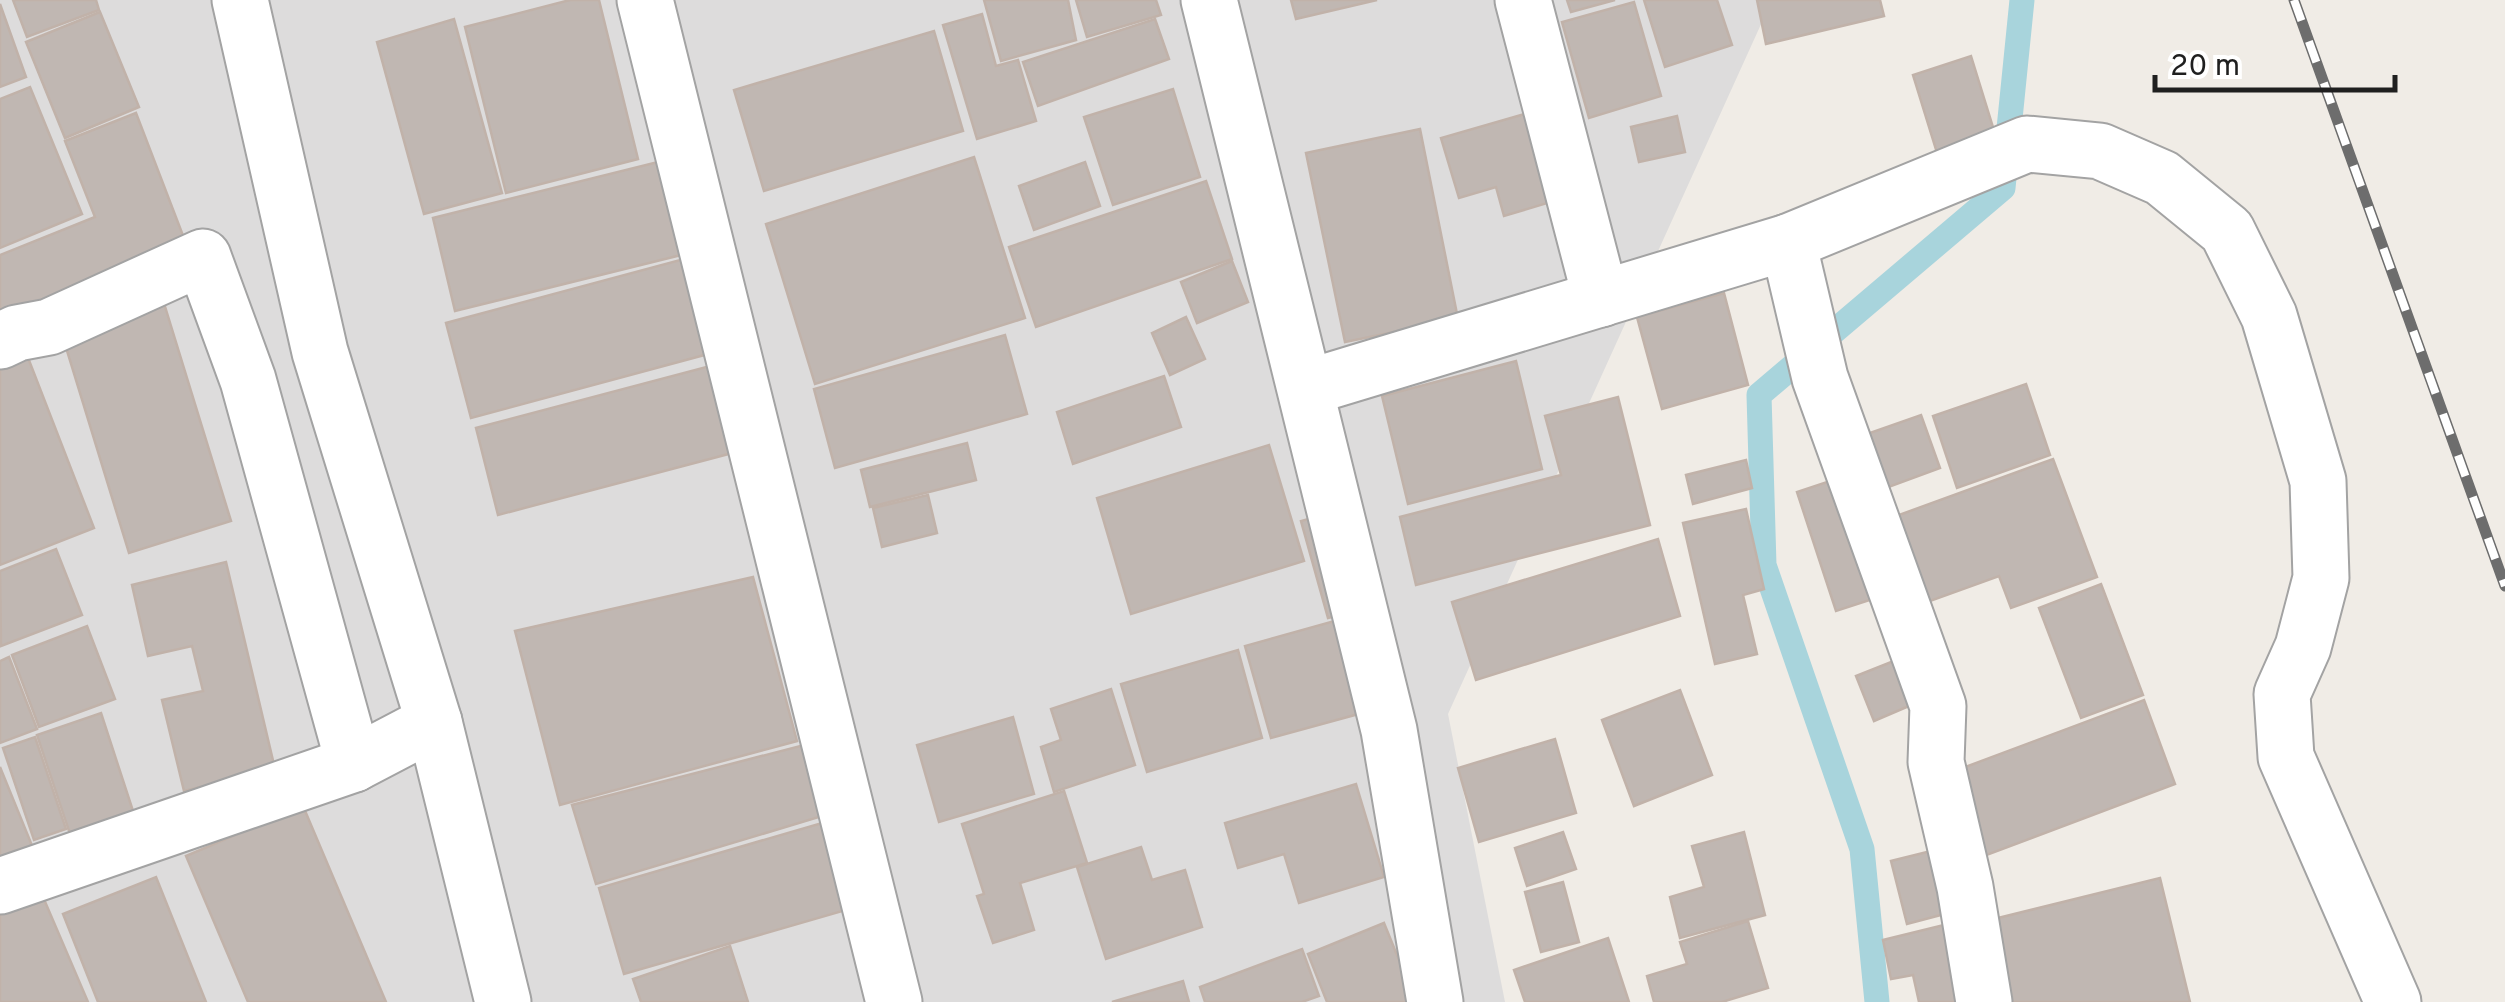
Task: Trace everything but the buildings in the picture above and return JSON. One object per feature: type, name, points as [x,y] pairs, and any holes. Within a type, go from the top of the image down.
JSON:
[{"type":"street","points":[[240,0],[320,352],[434,722],[502,1002]]},
{"type":"street","points":[[645,0],[894,1002]]},
{"type":"street","points":[[1209,0],[1389,730],[1435,1002]]},
{"type":"street","points":[[1523,0],[1601,299]]},
{"type":"street","points":[[1306,388],[1788,242],[2027,144],[2100,151],[2162,178],[2227,231],[2269,316],[2318,480],[2322,578],[2303,646],[2282,694],[2286,757],[2393,1002]]},
{"type":"street","points":[[1788,242],[1820,378],[1938,706],[1936,762],[1965,887],[1984,1002]]},
{"type":"street","points":[[0,341],[17,333],[49,327],[203,257],[248,380],[354,764]]},
{"type":"street","points":[[0,886],[354,764],[434,722]]},
{"type":"shaded area","points":[[0,0],[1772,0],[1448,714],[1505,1002],[0,1002]]},
{"type":"waterway","points":[[1877,1002],[1862,849],[1764,565],[1759,395],[2003,188],[2022,0]]},
{"type":"railway","points":[[2294,0],[2505,586]]}]
